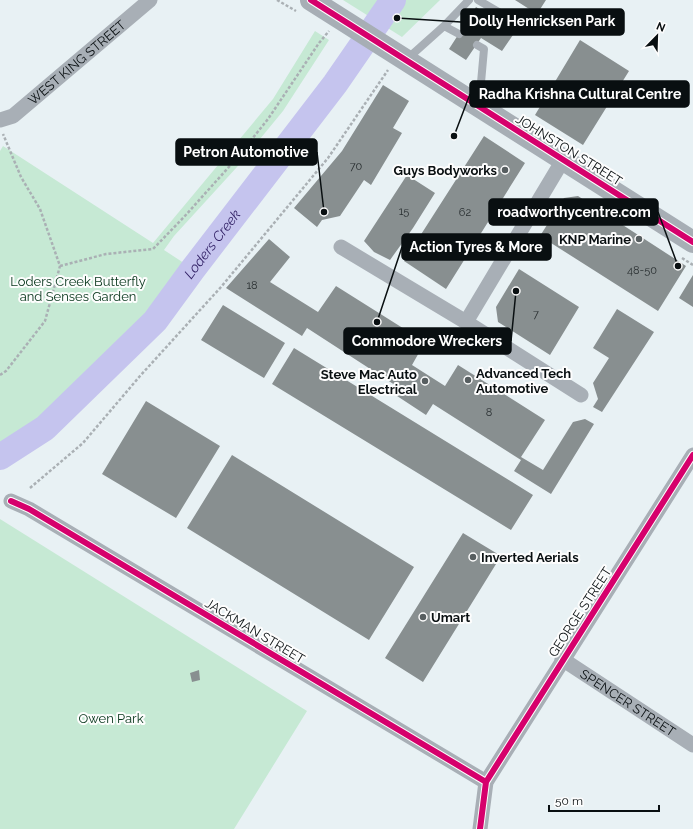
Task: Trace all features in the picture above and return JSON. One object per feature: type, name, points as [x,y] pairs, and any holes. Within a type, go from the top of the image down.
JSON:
[{"type":"street","name":"WEST KING STREET","points":[[0,120],[13,116],[150,0]]},
{"type":"street","name":"JOHNSTON STREET","points":[[311,0],[335,23],[479,107],[693,242]]},
{"type":"street","points":[[466,322],[563,160]]},
{"type":"street","points":[[340,247],[466,322],[581,395]]},
{"type":"street","name":"GEORGE STREET","points":[[486,782],[562,659],[688,475],[693,455]]},
{"type":"street","name":"JACKMAN STREET","points":[[11,502],[29,509],[486,782]]},
{"type":"street","name":"SPENCER STREET","points":[[562,659],[693,745]]},
{"type":"street","points":[[480,829],[486,782]]},
{"type":"lane","points":[[395,58],[444,26],[469,0]]},
{"type":"lane","points":[[478,0],[521,25]]},
{"type":"lane","points":[[444,26],[459,34]]},
{"type":"lane","points":[[476,44],[484,49],[479,107]]},
{"type":"path","points":[[60,266],[106,254],[152,249],[184,217],[236,159],[268,119],[319,43],[335,23]]},
{"type":"path","points":[[30,488],[83,443],[140,376],[221,287],[328,158],[395,58]]},
{"type":"path","points":[[0,128],[21,177],[40,209],[60,266],[45,321],[6,371],[0,375]]},
{"type":"green space","points":[[343,0],[440,0],[402,37]]},
{"type":"green space","name":"Loders Creek Butterfly and Senses Garden","points":[[315,31],[329,40],[283,111],[237,167],[174,236],[164,250],[193,269],[155,321],[45,428],[0,457],[0,151],[3,146],[153,243],[273,99]]},
{"type":"green space","name":"Owen Park","points":[[0,519],[307,711],[234,829],[0,829]]},
{"type":"building","points":[[515,0],[546,0],[537,14]]},
{"type":"building","points":[[476,7],[515,32],[502,51],[481,38],[466,60],[449,49]]},
{"type":"building","points":[[580,40],[629,71],[583,145],[535,115]]},
{"type":"building","points":[[383,85],[409,101],[393,128],[402,133],[371,185],[364,180],[340,216],[322,220],[317,227],[294,208],[342,151]]},
{"type":"building","points":[[484,136],[525,163],[446,289],[404,261]]},
{"type":"building","points":[[407,175],[435,193],[413,228],[390,260],[374,252],[364,241]]},
{"type":"building","points":[[578,196],[686,266],[658,311],[540,236],[564,198]]},
{"type":"building","points":[[269,239],[290,257],[270,282],[318,312],[336,286],[425,342],[412,365],[445,386],[458,365],[545,420],[521,457],[543,470],[573,422],[585,419],[594,424],[551,494],[514,471],[521,460],[433,404],[426,415],[394,394],[398,387],[307,328],[302,336],[226,288]]},
{"type":"building","points":[[519,269],[579,307],[550,355],[498,322],[496,307]]},
{"type":"building","points":[[693,275],[693,307],[679,298]]},
{"type":"building","points":[[223,305],[285,343],[264,378],[201,340]]},
{"type":"building","points":[[617,309],[654,332],[602,412],[593,407],[598,399],[593,383],[609,358],[593,348]]},
{"type":"building","points":[[294,348],[533,495],[511,530],[272,384]]},
{"type":"building","points":[[146,401],[220,446],[176,518],[102,474]]},
{"type":"building","points":[[232,455],[414,567],[369,640],[187,528]]},
{"type":"building","points":[[463,533],[501,556],[423,682],[385,658]]},
{"type":"building","points":[[199,670],[200,680],[192,682],[190,673]]},
{"type":"waterway","name":"Loders Creek","points":[[0,457],[45,428],[155,321],[335,84],[393,0]]},
{"type":"cycle path","points":[[311,0],[693,242]]},
{"type":"cycle path","points":[[480,829],[486,782],[693,455]]},
{"type":"cycle path","points":[[11,501],[29,509],[486,782]]},
{"type":"place","name":"Dolly Henricksen Park","points":[[397,18]]},
{"type":"place","name":"Radha Krishna Cultural Centre","points":[[454,136]]},
{"type":"place","name":"Guys Bodyworks","points":[[505,170]]},
{"type":"place","name":"Petron Automotive","points":[[324,212]]},
{"type":"place","name":"KNP Marine","points":[[639,239]]},
{"type":"place","name":"roadworthycentre.com","points":[[678,266]]},
{"type":"place","name":"Commodore Wreckers","points":[[516,291]]},
{"type":"place","name":"Action Tyres & More","points":[[377,322]]},
{"type":"place","name":"Advanced Tech Automotive","points":[[468,380]]},
{"type":"place","name":"Steve Mac Auto Electrical","points":[[425,381]]},
{"type":"place","name":"Inverted Aerials","points":[[473,557]]},
{"type":"place","name":"Umart","points":[[423,617]]}]
